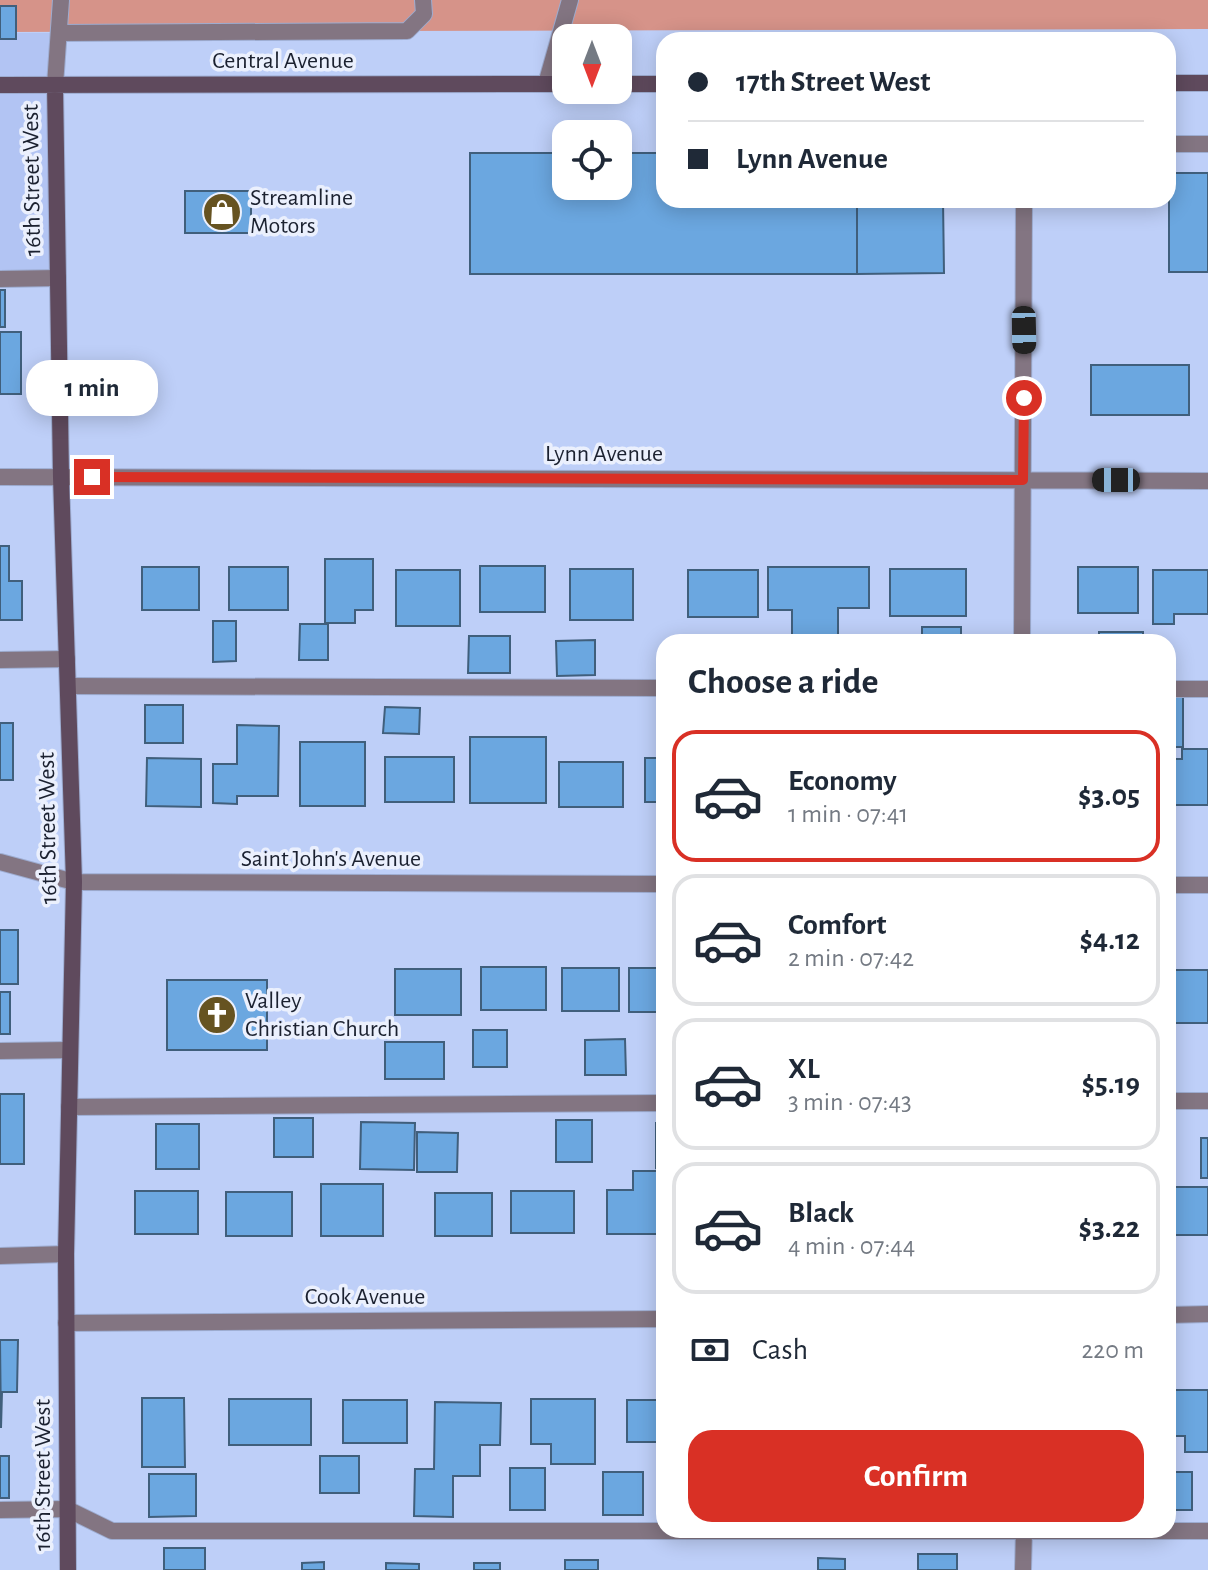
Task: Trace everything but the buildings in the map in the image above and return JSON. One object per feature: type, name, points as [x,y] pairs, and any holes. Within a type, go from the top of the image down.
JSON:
[{"type":"street","points":[[55,85],[61,0]]},
{"type":"street","points":[[59,33],[407,31],[424,14],[423,0]]},
{"type":"street","points":[[546,84],[570,0]]},
{"type":"street","points":[[1176,83],[1208,83]]},
{"type":"street","name":"Central Avenue","points":[[0,85],[552,84]]},
{"type":"street","points":[[632,84],[656,84]]},
{"type":"street","name":"16th Street West","points":[[55,85],[61,477],[74,882],[66,1254],[68,1570]]},
{"type":"street","points":[[1176,144],[1208,144]]},
{"type":"street","points":[[1022,634],[1024,208]]},
{"type":"street","points":[[0,279],[58,278]]},
{"type":"street","name":"Lynn Avenue","points":[[0,477],[1208,481]]},
{"type":"street","points":[[0,660],[67,659]]},
{"type":"street","points":[[68,686],[656,688]]},
{"type":"street","points":[[1176,689],[1208,689]]},
{"type":"street","name":"Saint John's Avenue","points":[[0,862],[74,882],[656,884]]},
{"type":"street","points":[[1176,885],[1208,885]]},
{"type":"street","points":[[0,1051],[70,1050]]},
{"type":"street","points":[[1176,1101],[1208,1101]]},
{"type":"street","points":[[69,1107],[656,1103]]},
{"type":"street","points":[[0,1256],[66,1254]]},
{"type":"street","points":[[1176,1315],[1208,1314]]},
{"type":"street","name":"Cook Avenue","points":[[66,1323],[656,1319]]},
{"type":"street","points":[[0,1510],[67,1509],[112,1531],[656,1531]]},
{"type":"street","points":[[1176,1531],[1208,1531]]},
{"type":"street","points":[[1023,1570],[1024,1538]]},
{"type":"shaded area","points":[[0,0],[1208,0],[1208,29],[632,30],[632,24],[552,24],[552,31],[0,32]]},
{"type":"shaded area","points":[[0,33],[59,33],[58,278],[0,279]]},
{"type":"place","name":"Streamline Motors","points":[[222,212]]},
{"type":"place","name":"Valley Christian Church","points":[[217,1015]]},
{"type":"route","points":[[92,477],[1023,480],[1024,398]]}]
